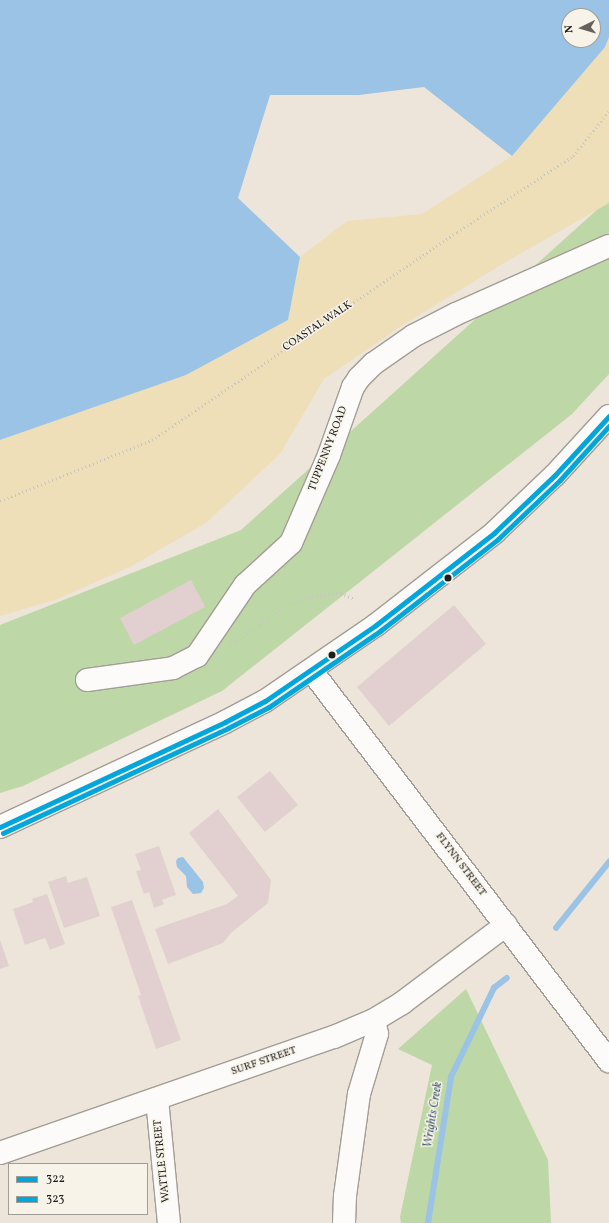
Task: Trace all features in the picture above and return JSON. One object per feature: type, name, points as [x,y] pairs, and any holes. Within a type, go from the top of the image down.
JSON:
[{"type":"street","name":"TUPPENNY ROAD","points":[[87,680],[173,668],[197,656],[245,586],[291,543],[329,455],[353,387],[359,378],[373,364],[413,336],[456,314],[609,246]]},
{"type":"street","points":[[0,827],[225,722],[265,700],[311,670],[376,625],[494,533],[555,475],[609,416]]},
{"type":"street","name":"FLYNN STREET","points":[[311,670],[609,1061]]},
{"type":"street","name":"SURF STREET","points":[[0,1153],[334,1037],[374,1020],[402,1003],[506,926]]},
{"type":"street","points":[[344,1223],[359,1094],[377,1034],[374,1020]]},
{"type":"street","name":"WATTLE STREET","points":[[157,1099],[169,1223]]},
{"type":"path","name":"COASTAL WALK","points":[[0,501],[152,440],[457,232],[573,156],[609,112]]},
{"type":"path","points":[[229,647],[289,604],[320,595],[341,593],[353,598]]},
{"type":"green space","points":[[609,199],[609,374],[572,414],[222,691],[23,786],[0,793],[0,625],[241,530]]},
{"type":"green space","points":[[466,989],[548,1160],[551,1223],[401,1223],[400,1217],[432,1065],[398,1049]]},
{"type":"sand","points":[[609,37],[609,203],[511,259],[403,325],[324,379],[280,454],[206,523],[130,567],[55,600],[0,616],[0,440],[186,375],[288,320],[300,257],[347,221],[422,214],[512,156],[605,47]]},
{"type":"water","points":[[0,0],[609,0],[609,37],[605,47],[512,156],[424,87],[359,95],[270,95],[238,198],[300,257],[288,320],[186,375],[0,440]]},
{"type":"water","points":[[183,857],[203,882],[204,888],[201,893],[193,894],[187,887],[186,876],[177,867],[176,861],[178,858]]},
{"type":"building","points":[[191,580],[205,607],[134,645],[120,618]]},
{"type":"building","points":[[454,605],[486,644],[389,726],[357,687]]},
{"type":"building","points":[[270,771],[298,805],[265,832],[237,797]]},
{"type":"building","points":[[218,809],[271,880],[268,903],[231,933],[223,943],[168,964],[155,929],[227,904],[238,896],[189,833]]},
{"type":"building","points":[[159,846],[176,895],[162,900],[164,904],[154,908],[149,892],[144,894],[136,871],[141,870],[135,854]]},
{"type":"building","points":[[66,876],[68,883],[87,877],[100,916],[64,928],[48,882]]},
{"type":"building","points":[[47,894],[65,944],[50,950],[45,938],[25,945],[13,909],[33,902],[32,899]]},
{"type":"building","points":[[132,900],[181,1040],[156,1049],[138,996],[141,995],[111,907]]},
{"type":"building","points":[[0,940],[9,966],[0,969]]},
{"type":"waterway","name":"Wrights Creek","points":[[556,928],[609,862]]},
{"type":"waterway","name":"Wrights Creek","points":[[428,1223],[451,1077],[494,988],[507,978]]},
{"type":"transit line","name":"322","points":[[0,827],[225,722],[265,701],[376,625],[494,533],[555,475],[609,416]]},
{"type":"transit line","name":"323","points":[[3,833],[228,728],[269,707],[380,631],[498,539],[560,480],[609,426]]}]
